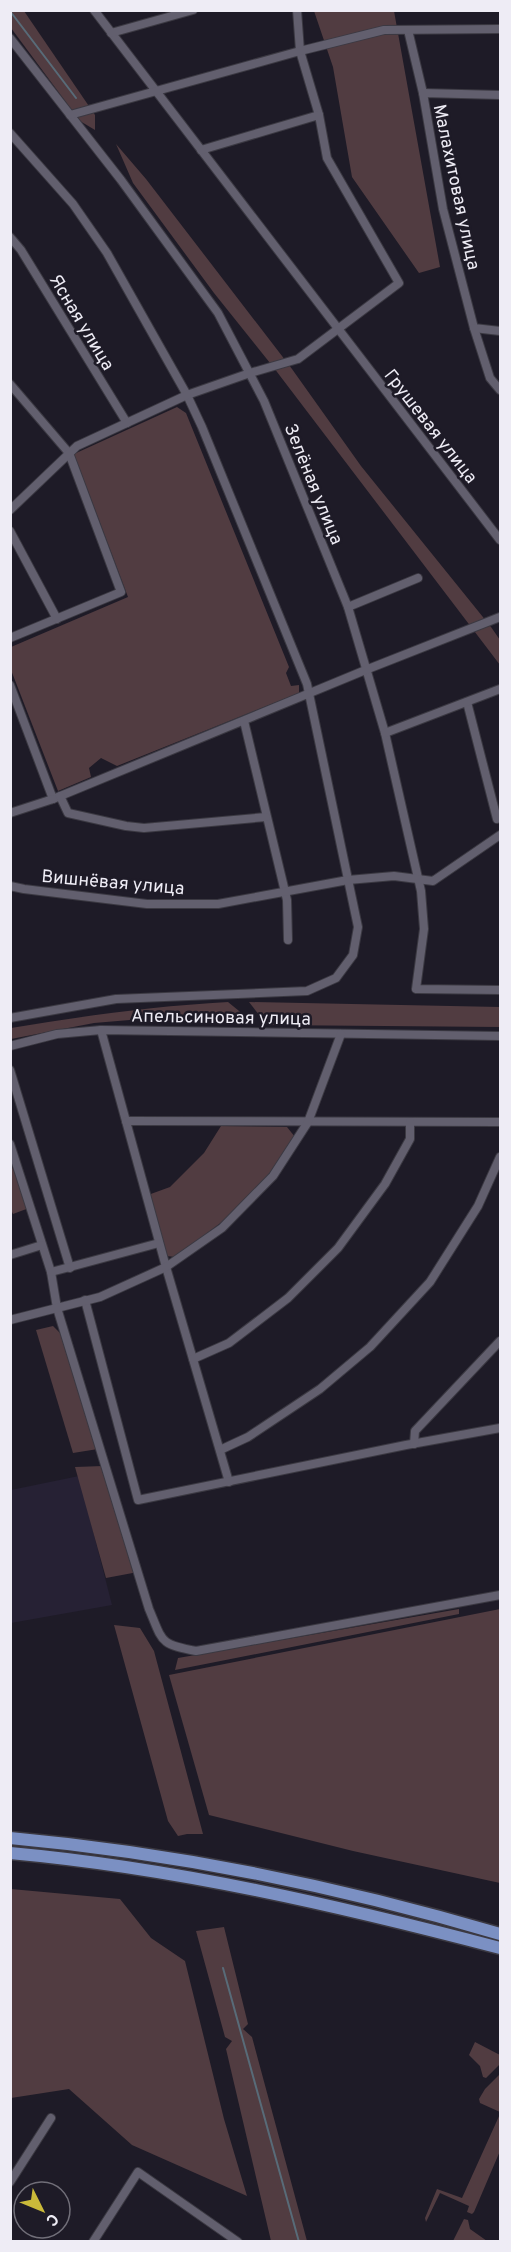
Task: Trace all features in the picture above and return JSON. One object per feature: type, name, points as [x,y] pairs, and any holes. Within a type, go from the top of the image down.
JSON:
[{"type":"main road","points":[[10,1838],[56,1842],[231,1869],[414,1908],[501,1934]]},
{"type":"main road","points":[[10,1852],[139,1868],[412,1925],[501,1948]]},
{"type":"main road","points":[[312,1903],[317,1886]]},
{"type":"street","name":"Грушевая улица","points":[[94,10],[501,540]]},
{"type":"street","points":[[10,510],[77,446],[187,395],[298,359],[399,283],[327,158],[319,115],[300,51],[297,10]]},
{"type":"street","points":[[111,33],[193,11]]},
{"type":"street","points":[[70,115],[384,30],[501,29]]},
{"type":"street","points":[[408,30],[423,93]]},
{"type":"street","name":"Зелёная улица","points":[[10,38],[121,180],[218,313],[264,401],[348,607],[385,733],[421,891],[424,929],[416,989],[501,990]]},
{"type":"street","name":"Малахитовая улица","points":[[501,95],[423,93],[443,209],[474,328],[490,378],[501,390]]},
{"type":"street","points":[[201,150],[319,115]]},
{"type":"street","points":[[10,133],[73,204],[107,253],[187,395],[202,427],[306,684],[358,927],[353,955],[336,978],[307,991],[116,999],[10,1018]]},
{"type":"street","name":"Ясная улица","points":[[10,237],[21,250],[127,423]]},
{"type":"street","points":[[474,328],[501,331]]},
{"type":"street","points":[[10,384],[69,453],[121,592],[10,638]]},
{"type":"street","points":[[10,531],[57,619]]},
{"type":"street","points":[[348,607],[418,578]]},
{"type":"street","points":[[10,813],[56,797],[501,617]]},
{"type":"street","points":[[10,685],[56,797],[68,813],[144,828],[266,817]]},
{"type":"street","points":[[385,733],[501,689]]},
{"type":"street","points":[[467,702],[497,819]]},
{"type":"street","points":[[244,721],[287,900],[288,940]]},
{"type":"street","points":[[418,880],[433,881],[501,835]]},
{"type":"street","name":"Вишнёвая улица","points":[[10,886],[147,904],[219,904],[348,880],[394,876],[418,880]]},
{"type":"street","points":[[101,1030],[159,1243],[229,1482]]},
{"type":"street","name":"Апельсиновая улица","points":[[10,1046],[57,1034],[101,1030],[501,1036]]},
{"type":"street","points":[[10,1320],[100,1297],[166,1267],[222,1228],[273,1176],[308,1122],[341,1034]]},
{"type":"street","points":[[10,1070],[70,1268]]},
{"type":"street","points":[[126,1121],[501,1122]]},
{"type":"street","points":[[193,1359],[229,1343],[288,1298],[338,1248],[385,1184],[410,1139],[410,1122]]},
{"type":"street","points":[[10,1144],[51,1272],[57,1308],[149,1609],[162,1640],[175,1647],[196,1651],[501,1595]]},
{"type":"street","points":[[220,1450],[248,1437],[320,1389],[370,1347],[430,1282],[478,1206],[501,1157]]},
{"type":"street","points":[[51,1272],[159,1243]]},
{"type":"street","points":[[10,1255],[42,1245]]},
{"type":"street","points":[[85,1300],[138,1500],[501,1428]]},
{"type":"street","points":[[414,1444],[415,1431],[501,1341]]},
{"type":"street","points":[[10,2182],[51,2118]]},
{"type":"street","points":[[93,2241],[138,2172],[238,2241]]},
{"type":"shaded area","points":[[11,11],[24,11],[95,115],[95,130],[80,121],[11,28]]},
{"type":"shaded area","points":[[314,11],[394,11],[440,267],[419,273],[352,177],[333,67]]},
{"type":"shaded area","points":[[116,144],[146,179],[292,369],[361,466],[491,627],[500,640],[500,665],[274,368],[214,293],[133,183]]},
{"type":"shaded area","points":[[177,407],[186,413],[289,667],[286,673],[291,686],[299,685],[299,693],[117,766],[101,758],[89,768],[91,777],[58,791],[11,670],[11,647],[128,597],[74,454]]},
{"type":"shaded area","points":[[228,1002],[244,1015],[231,1021],[201,1014],[94,1023],[11,1039],[11,1028],[119,1012]]},
{"type":"shaded area","points":[[249,1002],[500,1007],[500,1027],[267,1025]]},
{"type":"shaded area","points":[[221,1126],[287,1127],[295,1137],[276,1167],[236,1211],[176,1257],[166,1256],[148,1195],[170,1187],[204,1153]]},
{"type":"shaded area","points":[[10,1162],[29,1208],[13,1214],[11,1210]]},
{"type":"shaded area","points":[[53,1326],[69,1342],[98,1449],[73,1453],[36,1330]]},
{"type":"shaded area","points":[[103,1466],[138,1572],[106,1578],[75,1467]]},
{"type":"shaded area","points":[[79,1476],[112,1605],[11,1623],[11,1490]]},
{"type":"shaded area","points":[[459,1609],[459,1614],[175,1670],[178,1658]]},
{"type":"shaded area","points":[[500,1609],[500,1883],[353,1851],[209,1815],[169,1675]]},
{"type":"shaded area","points":[[114,1625],[140,1628],[154,1651],[203,1834],[178,1836],[168,1821]]},
{"type":"shaded area","points":[[11,1889],[120,1899],[151,1938],[185,1961],[224,2119],[247,2196],[132,2145],[69,2089],[11,2098]]},
{"type":"shaded area","points":[[224,1927],[248,2024],[243,2029],[252,2037],[307,2241],[271,2241],[226,2049],[232,2041],[225,2037],[196,1931]]},
{"type":"shaded area","points":[[475,2042],[500,2055],[500,2064],[486,2078],[483,2077],[480,2066],[469,2055]]},
{"type":"shaded area","points":[[500,2074],[500,2112],[480,2103],[479,2099],[485,2089]]},
{"type":"shaded area","points":[[500,2114],[500,2151],[474,2212],[472,2214],[467,2212],[469,2206],[440,2193],[426,2222],[425,2218],[437,2189],[462,2198]]},
{"type":"shaded area","points":[[464,2219],[468,2220],[470,2229],[487,2241],[453,2241]]},
{"type":"waterway","points":[[10,11],[76,98]]},
{"type":"waterway","points":[[223,1968],[299,2242]]}]
